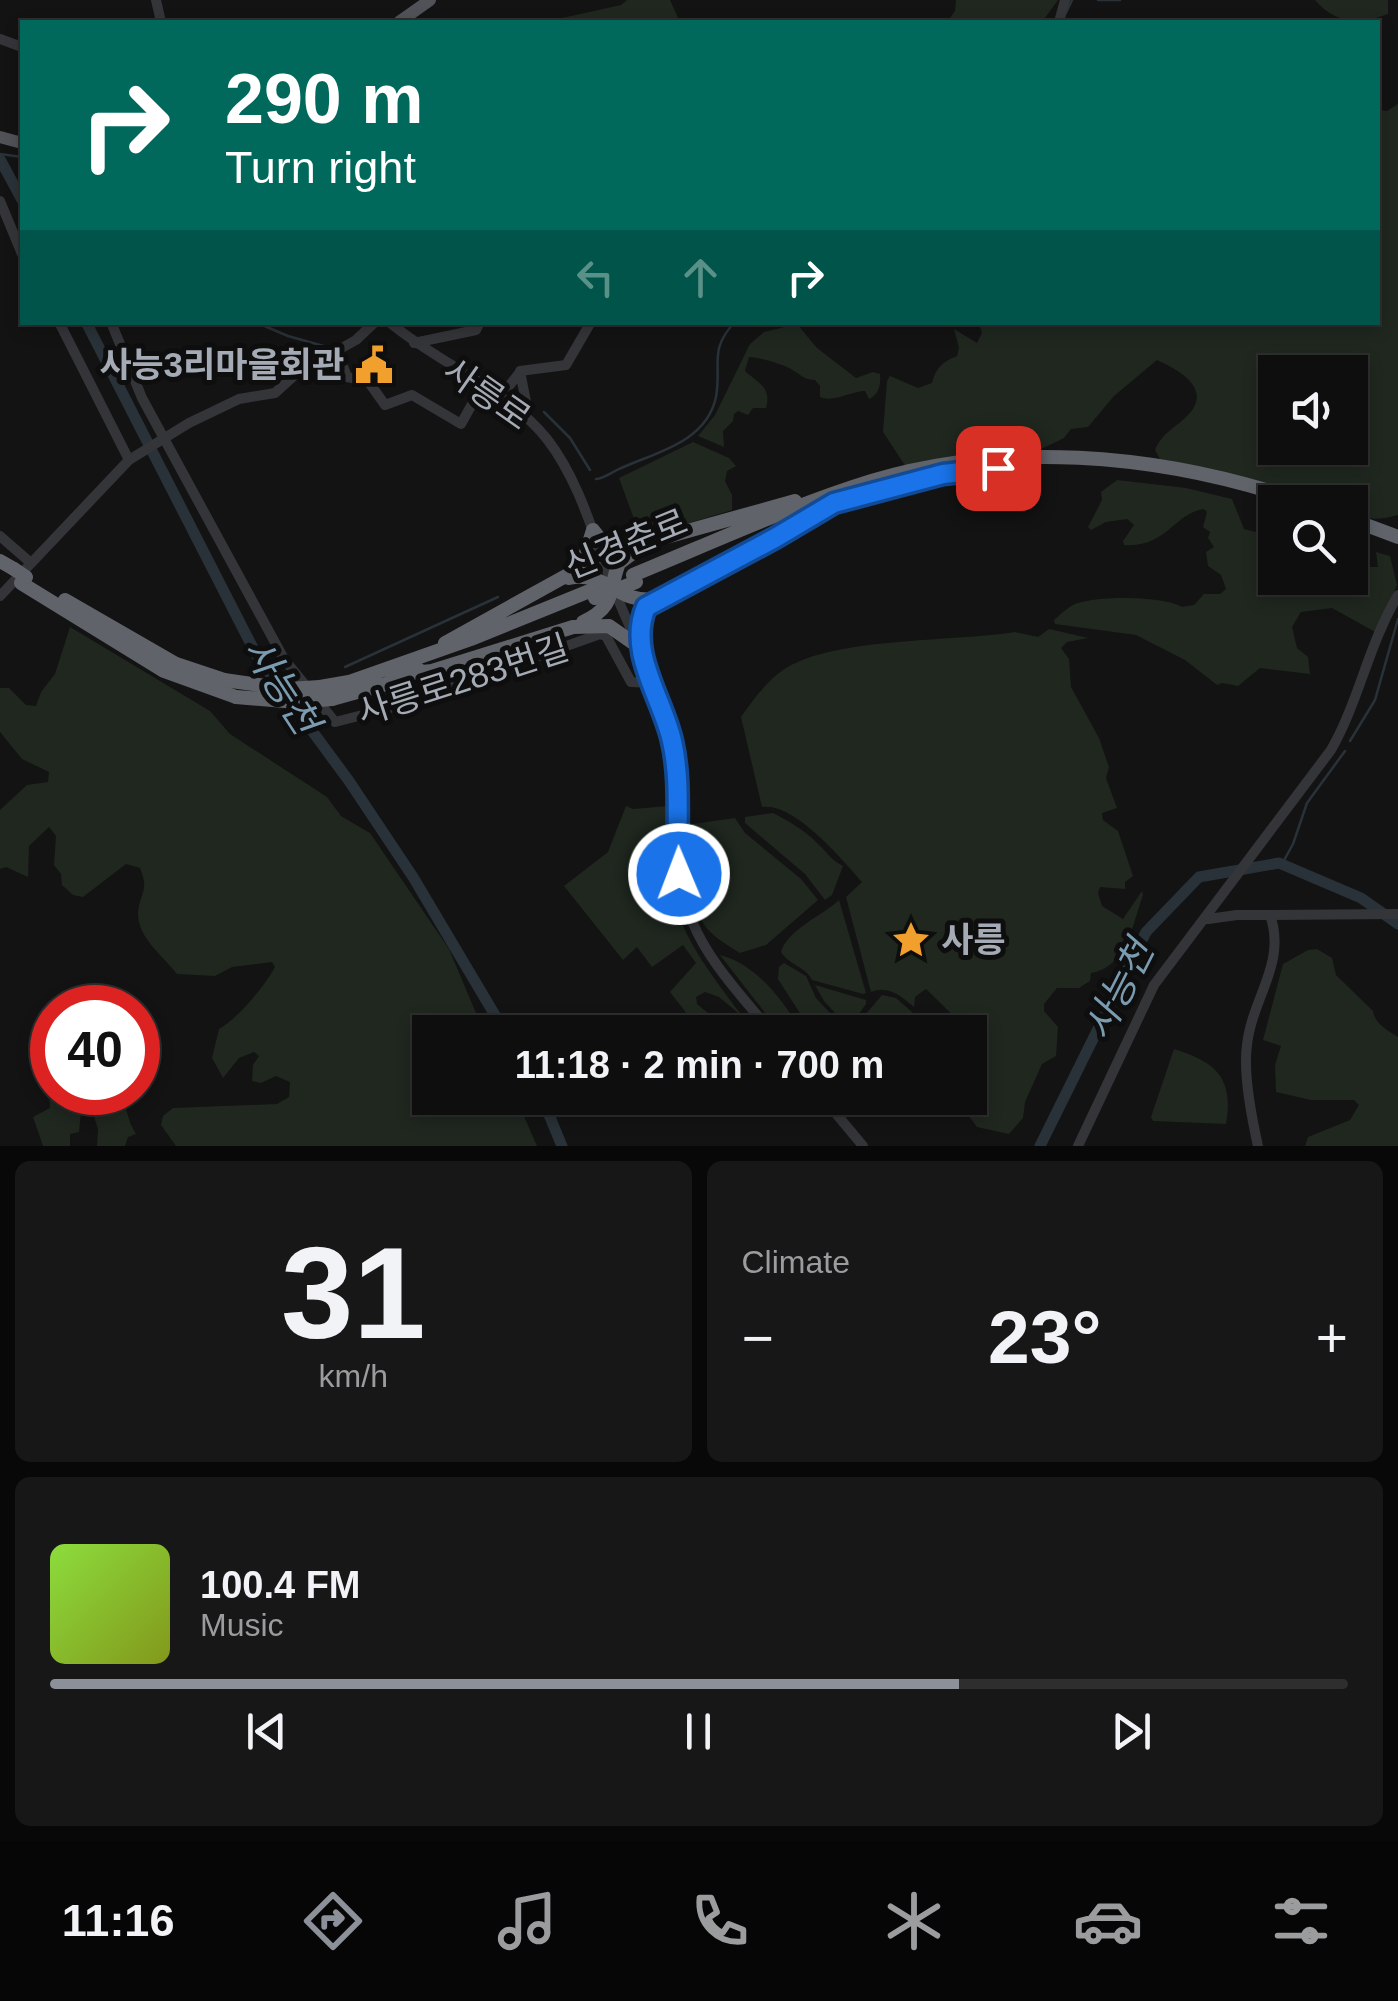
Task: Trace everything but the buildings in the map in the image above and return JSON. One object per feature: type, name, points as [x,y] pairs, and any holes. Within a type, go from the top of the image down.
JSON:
[{"type":"highway","name":"신경춘로","points":[[14,572],[164,671],[236,697],[297,702],[332,699],[386,684],[854,486],[963,464],[1028,458],[1100,458],[1202,473],[1258,488]]},
{"type":"highway","name":"신경춘로","points":[[634,578],[834,503],[943,474],[1070,465],[1160,472],[1258,496]]},
{"type":"highway","points":[[412,673],[573,627],[600,612],[614,590],[619,563],[630,552],[854,486]]},
{"type":"highway","points":[[638,648],[642,616],[656,599],[716,571],[834,503]]},
{"type":"highway","points":[[1368,529],[1398,537]]},
{"type":"highway","points":[[428,654],[580,566],[593,530],[611,548],[649,544]]},
{"type":"highway","points":[[1368,532],[1398,546]]},
{"type":"highway","name":"신경춘로","points":[[14,572],[176,664],[224,680],[288,689],[349,682],[594,594]]},
{"type":"highway","points":[[558,581],[591,576],[635,599],[656,599]]},
{"type":"highway","points":[[573,627],[609,626],[638,648]]},
{"type":"main road","points":[[402,20],[430,0]]},
{"type":"street","points":[[0,201],[20,249]]},
{"type":"street","points":[[61,325],[129,460]]},
{"type":"street","name":"사릉로283번길","points":[[111,325],[163,439],[284,659],[335,722],[402,705],[600,634],[606,636],[631,682],[654,683]]},
{"type":"street","points":[[0,596],[14,572],[129,460],[240,400],[274,393],[297,373],[356,340],[372,325]]},
{"type":"street","name":"사릉로","points":[[393,325],[526,416],[559,456],[654,683],[675,756],[678,861],[688,909],[706,948],[759,1015]]},
{"type":"street","points":[[414,342],[476,330],[478,325]]},
{"type":"street","points":[[337,350],[346,377],[370,382],[385,405],[412,396],[461,424],[487,389],[508,386],[520,371],[566,365],[589,325]]},
{"type":"street","points":[[520,371],[526,416]]},
{"type":"street","points":[[0,536],[14,572]]},
{"type":"street","points":[[1078,1146],[1154,985],[1207,919],[1340,734],[1398,595]]},
{"type":"street","points":[[1230,887],[1227,903],[1234,910],[1249,914]]},
{"type":"street","points":[[1207,919],[1249,914],[1398,914]]},
{"type":"street","points":[[1258,1146],[1251,1125],[1246,1049],[1276,950],[1270,915]]},
{"type":"street","points":[[837,1115],[863,1146]]},
{"type":"shaded area","points":[[627,0],[670,0],[679,20],[553,20],[621,5]]},
{"type":"shaded area","points":[[956,0],[1058,0],[1043,20],[948,20]]},
{"type":"shaded area","points":[[1315,0],[1388,0],[1388,14],[1368,20],[1340,18]]},
{"type":"shaded area","points":[[1398,104],[1398,515],[1368,517],[1368,485],[1268,485],[1161,461],[1155,450],[1158,444],[1187,416],[1197,397],[1183,375],[1157,360],[1114,396],[1088,427],[1071,429],[1064,438],[1031,454],[906,467],[883,432],[890,376],[918,388],[932,383],[940,366],[957,356],[954,329],[977,343],[982,333],[980,325],[1380,325],[1380,110],[1387,111]]},
{"type":"shaded area","points":[[798,325],[817,348],[856,378],[873,372],[880,374],[875,395],[869,399],[865,391],[831,399],[820,397],[820,386],[815,380],[782,365],[749,357],[745,371],[765,390],[766,408],[753,408],[748,415],[738,411],[734,414],[723,431],[724,447],[698,436],[715,415],[750,344],[764,332]]},
{"type":"shaded area","points":[[693,442],[729,458],[736,466],[727,471],[725,481],[732,495],[732,510],[630,541],[634,519],[619,478]]},
{"type":"shaded area","points":[[1117,480],[1186,488],[1232,499],[1244,529],[1258,532],[1258,595],[1368,595],[1368,567],[1378,567],[1376,552],[1390,556],[1397,585],[1377,633],[1332,608],[1301,612],[1292,627],[1297,648],[1308,657],[1310,674],[1260,668],[1238,686],[1217,685],[1185,660],[1136,635],[1055,624],[1054,620],[1066,610],[1083,602],[1145,599],[1182,607],[1194,605],[1204,594],[1220,594],[1226,589],[1221,575],[1208,566],[1206,552],[1214,547],[1208,538],[1210,532],[1203,527],[1207,512],[1204,509],[1150,541],[1124,545],[1134,525],[1127,519],[1106,522],[1091,530],[1088,527],[1102,500],[1101,492]]},
{"type":"shaded area","points":[[70,627],[210,711],[230,734],[327,797],[341,816],[370,833],[449,949],[477,1015],[412,1015],[412,1115],[523,1115],[537,1146],[176,1146],[161,1125],[163,1116],[173,1108],[277,1104],[289,1097],[290,1082],[276,1076],[261,1083],[252,1081],[253,1065],[259,1056],[254,1052],[239,1058],[223,1078],[212,1058],[219,1029],[250,1001],[275,967],[272,962],[232,967],[215,976],[177,974],[147,939],[139,923],[144,888],[140,868],[126,864],[83,897],[73,895],[62,885],[61,874],[54,865],[56,836],[49,827],[29,846],[28,877],[6,867],[0,869],[0,810],[27,785],[48,782],[49,772],[22,759],[0,732],[0,688],[9,688],[26,705],[36,706],[55,674]]},
{"type":"shaded area","points":[[1049,629],[1088,638],[1067,642],[1061,648],[1069,659],[1071,687],[1099,738],[1109,767],[1106,778],[1117,808],[1102,813],[1103,820],[1118,831],[1133,876],[1125,882],[1125,889],[1100,887],[1098,893],[1102,906],[1123,919],[1142,891],[1143,895],[1126,943],[1112,963],[1091,973],[1090,981],[1079,988],[1057,988],[1044,1004],[1044,1011],[1058,1027],[1056,1056],[1042,1064],[1025,1102],[1023,1118],[1009,1134],[977,1127],[968,1115],[987,1115],[987,1015],[953,1015],[926,989],[915,997],[914,1007],[889,991],[871,992],[846,897],[862,882],[802,822],[775,808],[762,807],[741,717],[766,685],[804,659],[894,642],[1015,632],[1038,637]]},
{"type":"shaded area","points":[[626,806],[668,806],[669,872],[681,921],[706,966],[742,1015],[719,997],[705,992],[696,997],[697,1004],[709,1015],[686,1015],[670,992],[696,963],[683,945],[652,967],[637,947],[623,960],[564,886],[608,852]]},
{"type":"shaded area","points":[[773,813],[807,834],[843,866],[832,895],[825,900],[805,874],[745,823],[745,817]]},
{"type":"shaded area","points":[[735,818],[745,833],[801,879],[818,900],[766,945],[740,953],[702,921],[688,860],[693,824]]},
{"type":"shaded area","points":[[839,900],[866,993],[863,994],[812,980],[781,952],[791,936]]},
{"type":"shaded area","points":[[1317,949],[1332,958],[1336,975],[1373,1011],[1379,1023],[1398,1037],[1398,1146],[1305,1146],[1308,1137],[1350,1120],[1359,1105],[1354,1100],[1311,1100],[1276,1092],[1275,1065],[1281,1046],[1263,1040],[1283,964]]},
{"type":"shaded area","points":[[720,955],[758,976],[790,1015],[767,1015]]},
{"type":"shaded area","points":[[784,963],[806,976],[816,998],[832,1015],[801,1015],[778,979],[779,967]]},
{"type":"shaded area","points":[[815,985],[866,1000],[866,1004],[858,1015],[835,1015]]},
{"type":"shaded area","points":[[882,995],[896,998],[913,1013],[911,1015],[865,1015]]},
{"type":"shaded area","points":[[1174,1049],[1201,1060],[1219,1074],[1227,1095],[1226,1124],[1153,1121],[1151,1117]]},
{"type":"shaded area","points":[[81,1115],[79,1132],[70,1134],[70,1146],[43,1146],[33,1117]]},
{"type":"shaded area","points":[[94,1115],[128,1115],[136,1134],[128,1137],[125,1146],[97,1146]]},
{"type":"waterway","points":[[1066,13],[1072,0]]},
{"type":"waterway","points":[[1098,0],[1120,0]]},
{"type":"waterway","points":[[0,154],[20,157]]},
{"type":"waterway","name":"사능천","points":[[0,159],[20,196]]},
{"type":"waterway","name":"사능천","points":[[88,325],[257,656],[349,781],[413,877],[495,1015]]},
{"type":"waterway","points":[[262,325],[327,347]]},
{"type":"waterway","points":[[596,479],[676,445],[701,426],[716,397],[721,341],[733,325]]},
{"type":"waterway","points":[[544,412],[570,438],[590,470]]},
{"type":"waterway","points":[[345,667],[498,597]]},
{"type":"waterway","points":[[1350,741],[1375,700],[1398,619]]},
{"type":"waterway","points":[[1282,864],[1307,803],[1345,751]]},
{"type":"waterway","name":"사능천","points":[[1040,1146],[1146,932],[1199,877],[1279,863],[1361,898],[1398,924]]},
{"type":"waterway","name":"사능천","points":[[549,1115],[562,1146]]},
{"type":"place","name":"사능3리마을회관","points":[[374,365]]},
{"type":"place","name":"사릉","points":[[911,940]]},
{"type":"route","points":[[679,874],[675,756],[662,706],[638,648],[646,607],[834,503],[943,474],[998,468]]}]
